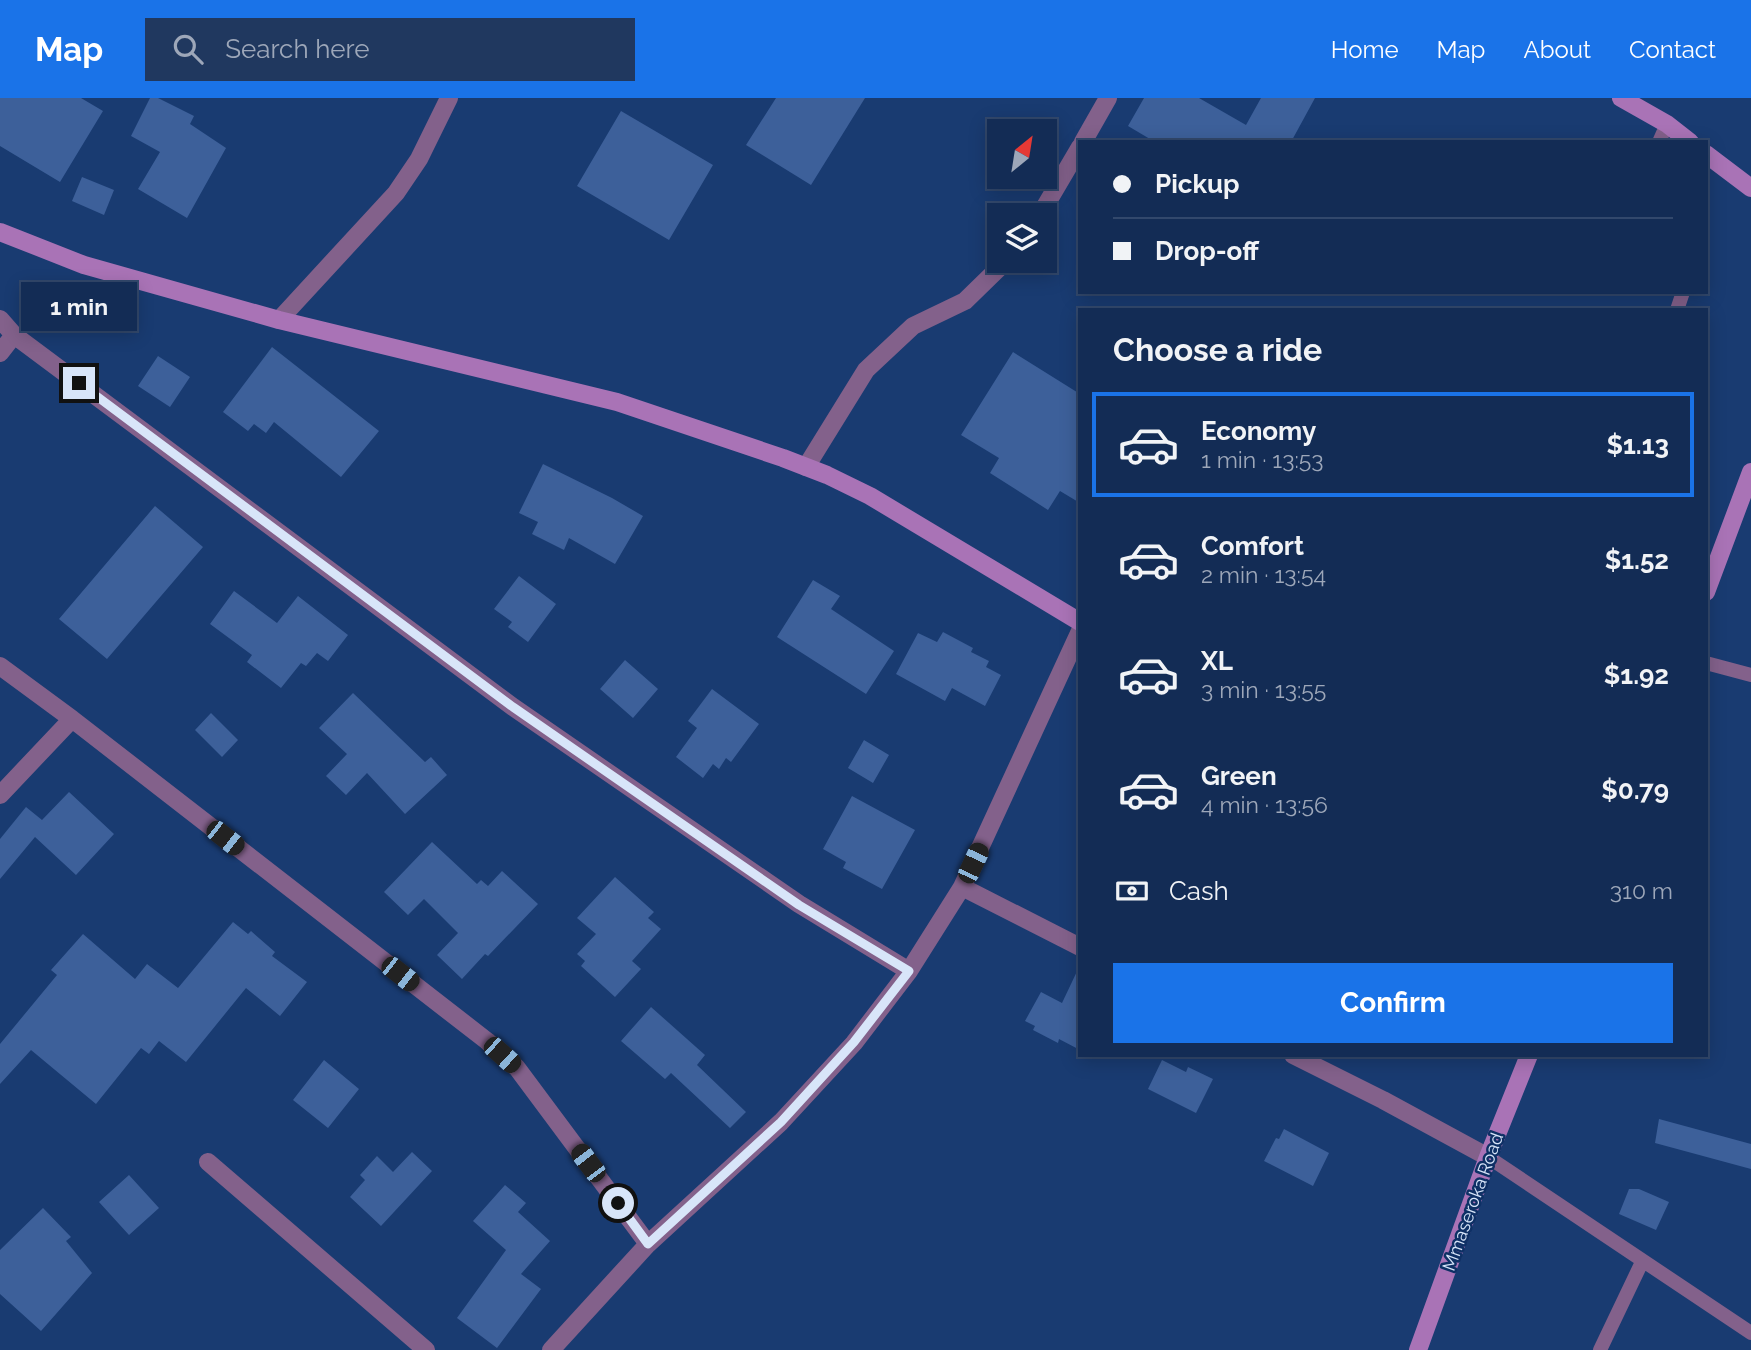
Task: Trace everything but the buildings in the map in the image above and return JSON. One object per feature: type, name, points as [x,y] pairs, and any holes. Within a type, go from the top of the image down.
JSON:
[{"type":"street","points":[[279,320],[396,193],[419,159],[449,98]]},
{"type":"street","points":[[1084,140],[1108,98]]},
{"type":"street","points":[[1621,98],[1667,124],[1687,140]]},
{"type":"street","points":[[1047,203],[1078,150]]},
{"type":"street","points":[[1708,156],[1751,188]]},
{"type":"street","points":[[0,232],[85,265],[279,320],[617,402],[806,467],[870,496],[1078,621]]},
{"type":"street","points":[[806,467],[866,370],[913,326],[965,301],[994,273]]},
{"type":"street","points":[[0,319],[14,335],[513,707],[799,905],[909,971]]},
{"type":"street","points":[[0,353],[14,335]]},
{"type":"street","points":[[1708,587],[1751,472]]},
{"type":"street","points":[[551,1350],[648,1244],[781,1122],[854,1042],[909,971],[962,887],[1078,635]]},
{"type":"street","points":[[0,666],[487,1041],[517,1068],[648,1244]]},
{"type":"street","points":[[0,795],[72,719]]},
{"type":"street","points":[[962,887],[1078,946]]},
{"type":"street","points":[[1297,1057],[1488,1157]]},
{"type":"street","name":"Mmaseroka Road","points":[[1418,1350],[1488,1157],[1528,1057]]},
{"type":"street","points":[[208,1161],[426,1350]]},
{"type":"lane","points":[[1660,140],[1667,124]]},
{"type":"lane","points":[[1708,664],[1751,675]]},
{"type":"lane","points":[[1488,1157],[1751,1333]]},
{"type":"lane","points":[[1600,1350],[1642,1262]]},
{"type":"route","points":[[79,383],[513,707],[799,905],[909,971],[854,1042],[781,1122],[648,1244],[618,1203]]}]
